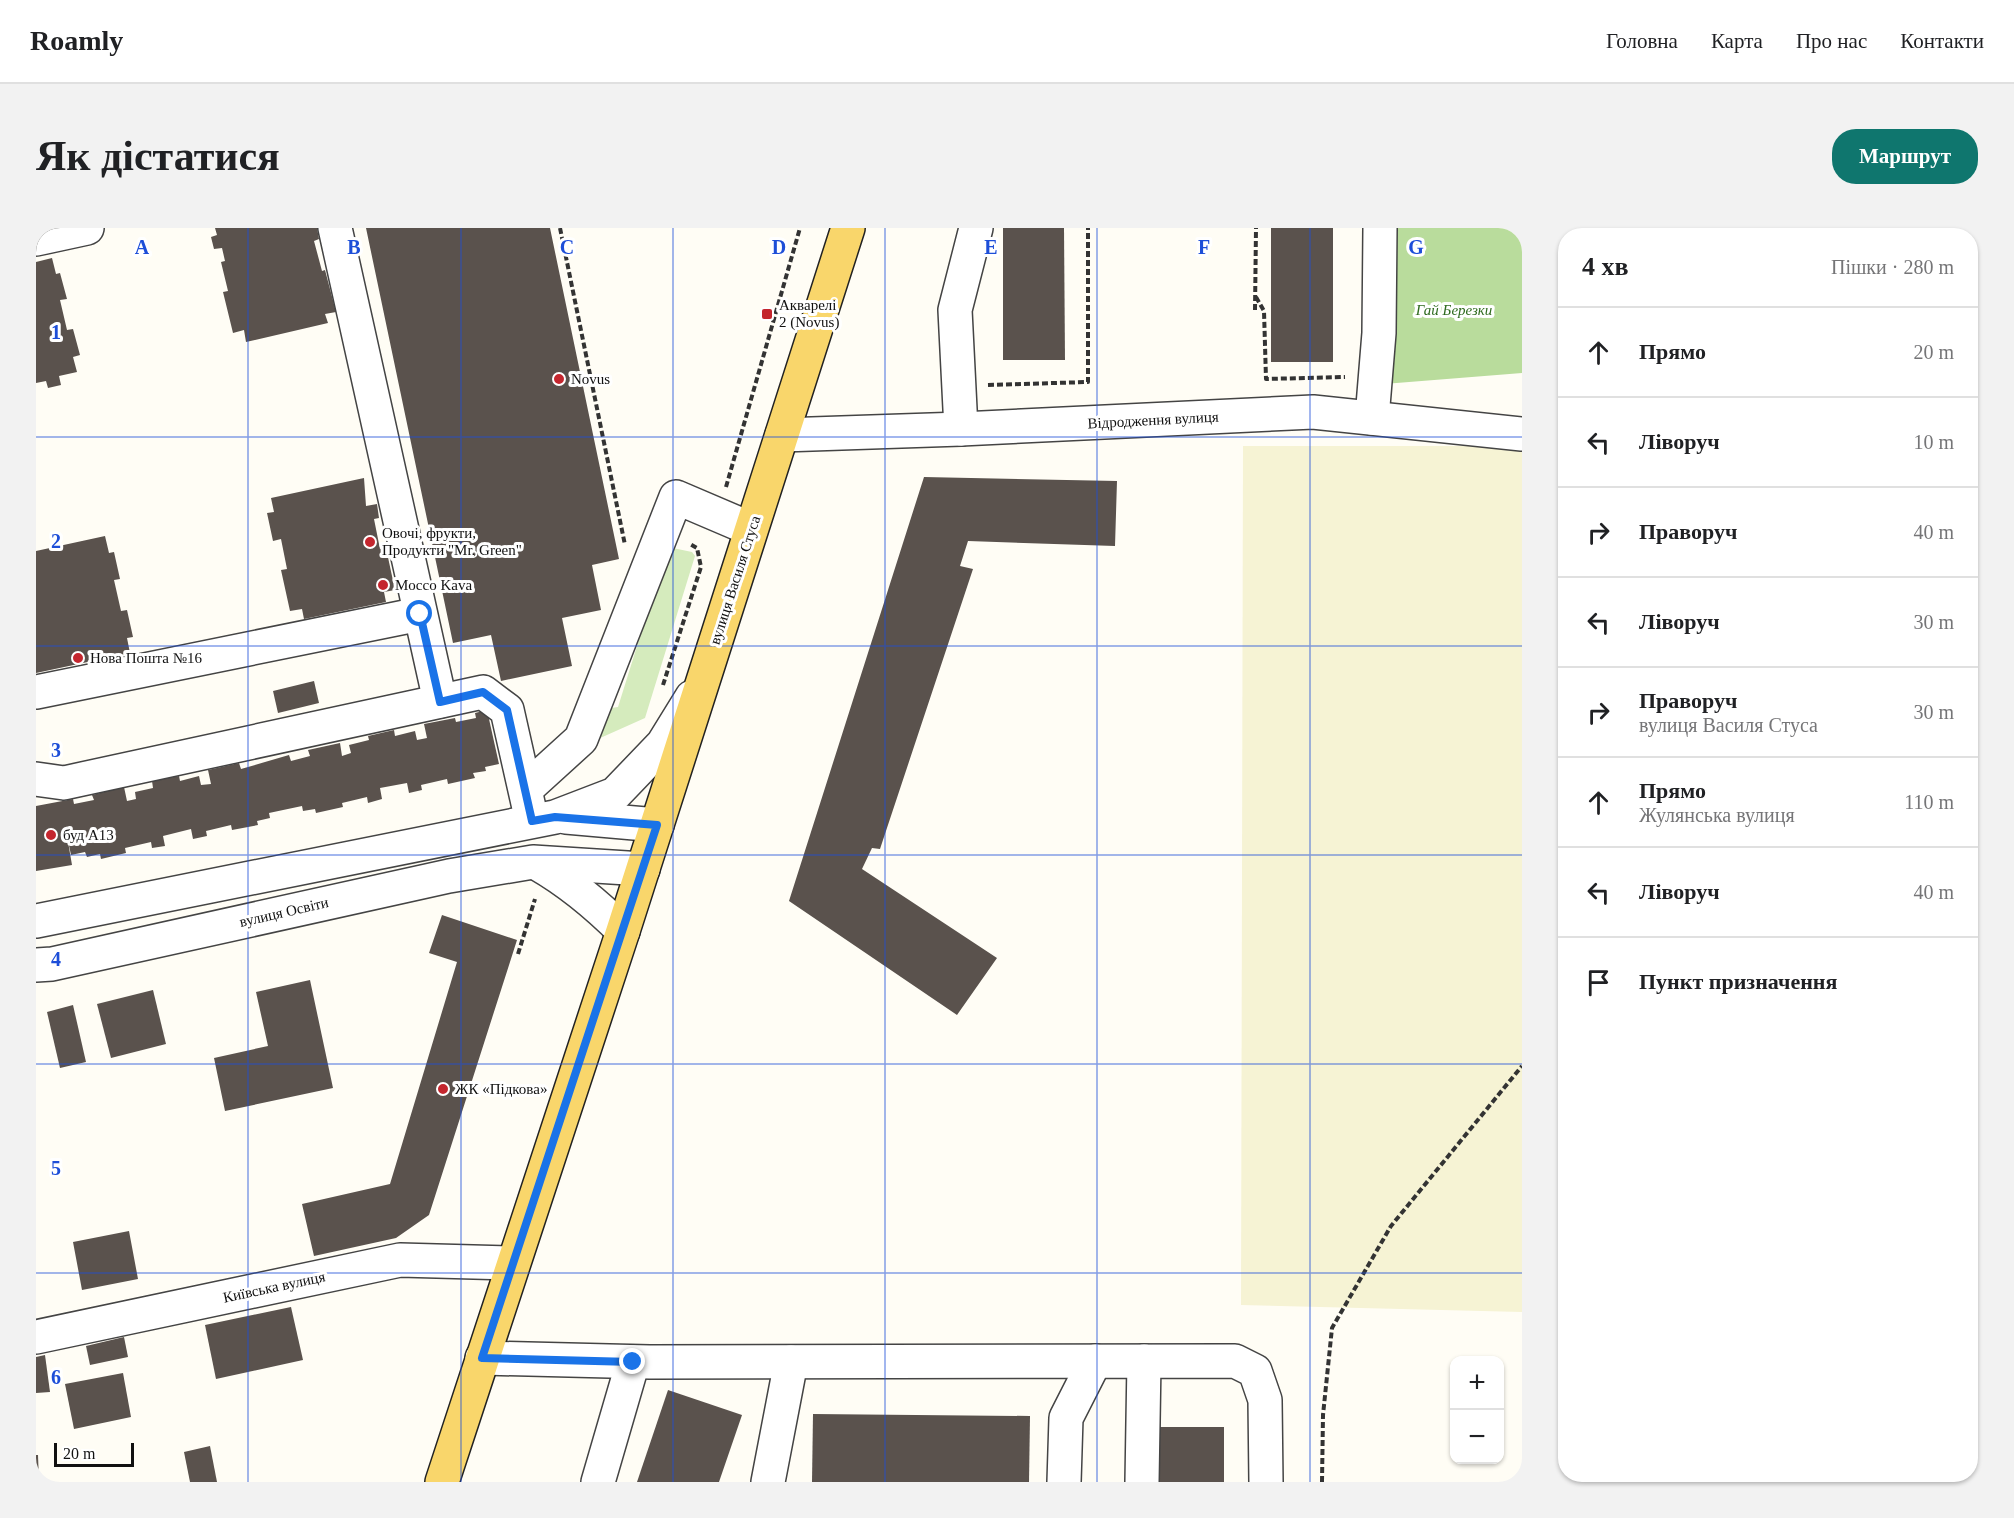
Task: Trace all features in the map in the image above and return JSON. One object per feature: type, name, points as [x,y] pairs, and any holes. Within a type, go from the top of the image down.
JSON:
[{"type":"main road","name":"вулиця Василя Стуса","points":[[442,1482],[623,931],[848,228]]},
{"type":"street","points":[[36,239],[87,228]]},
{"type":"street","points":[[335,228],[440,702]]},
{"type":"street","points":[[961,429],[955,310],[976,228]]},
{"type":"street","points":[[1371,418],[1379,333],[1380,228]]},
{"type":"street","name":"Відродження вулиця","points":[[782,435],[1313,412],[1522,434]]},
{"type":"street","points":[[526,789],[581,739],[676,498],[751,529]]},
{"type":"street","points":[[36,692],[420,614]]},
{"type":"street","points":[[36,921],[544,819],[615,795],[663,744],[703,680]]},
{"type":"street","points":[[36,779],[64,783],[483,692],[507,710],[526,789],[544,819]]},
{"type":"street","points":[[544,819],[657,825]]},
{"type":"street","points":[[533,862],[568,882],[596,903],[623,931]]},
{"type":"street","name":"вулиця Освіти","points":[[36,965],[52,964],[449,876],[533,862],[643,869]]},
{"type":"street","name":"Київська вулиця","points":[[36,1337],[400,1260],[513,1263]]},
{"type":"street","points":[[482,1358],[633,1362],[1235,1361],[1255,1371],[1265,1400],[1266,1482]]},
{"type":"street","points":[[1064,1482],[1066,1418],[1095,1361]]},
{"type":"street","points":[[1142,1482],[1144,1361]]},
{"type":"street","points":[[598,1482],[633,1362]]},
{"type":"street","points":[[768,1482],[791,1362]]},
{"type":"path","points":[[560,228],[627,553]]},
{"type":"path","points":[[718,515],[800,228]]},
{"type":"path","points":[[982,385],[1088,382],[1088,228]]},
{"type":"path","points":[[1256,228],[1256,310]]},
{"type":"path","points":[[1256,297],[1264,311],[1266,379],[1355,377]]},
{"type":"path","points":[[660,538],[684,542],[697,548],[701,567],[661,689]]},
{"type":"path","points":[[518,954],[535,899]]},
{"type":"path","points":[[1322,1482],[1323,1415],[1332,1328],[1391,1226],[1522,1066]]},
{"type":"shaded area","points":[[1243,446],[1522,446],[1522,1312],[1241,1305]]},
{"type":"green space","name":"Гай Березки","points":[[1389,228],[1522,228],[1522,373],[1384,384]]},
{"type":"green space","points":[[668,547],[692,552],[695,556],[645,718],[598,739],[598,710],[618,707]]},
{"type":"building","points":[[215,228],[317,228],[319,239],[314,241],[322,271],[325,270],[336,312],[325,314],[328,323],[246,342],[244,330],[233,333],[223,292],[228,291],[221,262],[225,261],[222,248],[214,249],[211,237],[217,235]]},
{"type":"building","points":[[366,228],[550,228],[619,559],[592,565],[601,610],[562,618],[572,666],[501,681],[491,635],[453,643]]},
{"type":"building","points":[[1003,228],[1064,228],[1065,360],[1003,360]]},
{"type":"building","points":[[1271,228],[1333,228],[1333,362],[1271,362]]},
{"type":"building","points":[[52,258],[56,274],[60,273],[67,299],[60,300],[67,330],[73,329],[80,355],[73,357],[77,372],[59,376],[61,385],[48,388],[46,381],[36,383],[36,262]]},
{"type":"building","points":[[924,477],[1117,481],[1115,546],[968,541],[960,566],[973,569],[880,849],[872,848],[862,869],[997,958],[957,1015],[789,901]]},
{"type":"building","points":[[364,478],[366,506],[377,504],[379,518],[374,519],[380,549],[386,548],[395,590],[384,592],[386,602],[304,619],[302,609],[290,611],[281,570],[287,569],[281,539],[273,541],[267,513],[274,512],[271,498]]},
{"type":"building","points":[[105,536],[109,553],[114,552],[120,579],[114,580],[121,611],[127,610],[133,637],[127,638],[130,653],[36,673],[36,551]]},
{"type":"building","points":[[314,681],[319,703],[278,713],[273,691]]},
{"type":"building","points":[[487,710],[499,764],[485,767],[486,771],[473,773],[475,778],[448,784],[447,779],[421,785],[422,790],[409,793],[407,783],[380,788],[382,799],[368,803],[367,797],[342,803],[343,807],[316,813],[315,809],[303,811],[302,806],[269,813],[270,818],[257,821],[258,825],[232,830],[231,825],[206,831],[207,836],[193,839],[191,829],[163,836],[165,846],[152,848],[151,842],[125,848],[126,853],[101,859],[100,854],[87,857],[85,852],[71,855],[67,836],[72,865],[36,871],[36,806],[73,799],[74,804],[94,800],[92,795],[124,787],[127,801],[136,799],[135,792],[153,788],[152,781],[179,776],[180,781],[199,776],[201,785],[211,784],[208,770],[239,763],[241,769],[289,755],[291,761],[310,756],[308,750],[340,743],[342,756],[351,753],[349,745],[369,740],[368,736],[394,730],[395,736],[415,731],[417,740],[427,738],[424,724],[455,718],[456,722],[476,718],[475,713]]},
{"type":"building","name":"ЖК «Підкова»","points":[[442,915],[517,940],[429,1215],[396,1238],[314,1256],[302,1204],[390,1184],[457,962],[429,953]]},
{"type":"building","points":[[310,980],[333,1088],[225,1111],[214,1058],[268,1046],[256,992]]},
{"type":"building","points":[[153,990],[166,1044],[111,1058],[97,1004]]},
{"type":"building","points":[[73,1005],[86,1062],[60,1068],[47,1012]]},
{"type":"building","points":[[129,1231],[138,1279],[82,1290],[73,1242]]},
{"type":"building","points":[[291,1307],[303,1360],[216,1379],[205,1325]]},
{"type":"building","points":[[124,1337],[128,1357],[90,1365],[86,1346]]},
{"type":"building","points":[[45,1355],[50,1392],[36,1393],[36,1357]]},
{"type":"building","points":[[123,1373],[131,1417],[74,1429],[65,1384]]},
{"type":"building","points":[[668,1390],[742,1415],[719,1482],[637,1482]]},
{"type":"building","points":[[813,1414],[1030,1416],[1029,1482],[812,1482]]},
{"type":"building","points":[[1156,1427],[1224,1427],[1224,1482],[1156,1482]]},
{"type":"building","points":[[210,1446],[217,1482],[190,1482],[184,1452]]},
{"type":"building","points":[[36,1455],[38,1455],[39,1482],[36,1482]]},
{"type":"place","name":"Акварелі 2 (Novus)","points":[[767,314]]},
{"type":"place","name":"Novus","points":[[559,379]]},
{"type":"place","name":"Овочі, фрукти, Продукти \"Mr. Green\"","points":[[370,542]]},
{"type":"place","name":"Mocco Kava","points":[[383,585]]},
{"type":"place","name":"Нова Пошта №16","points":[[78,658]]},
{"type":"place","name":"буд А13","points":[[51,835]]},
{"type":"place","name":"ЖК «Підкова»","points":[[443,1089]]},
{"type":"route","points":[[420,614],[440,702],[483,692],[507,710],[532,821],[555,817],[657,825],[482,1358],[633,1362]]}]
